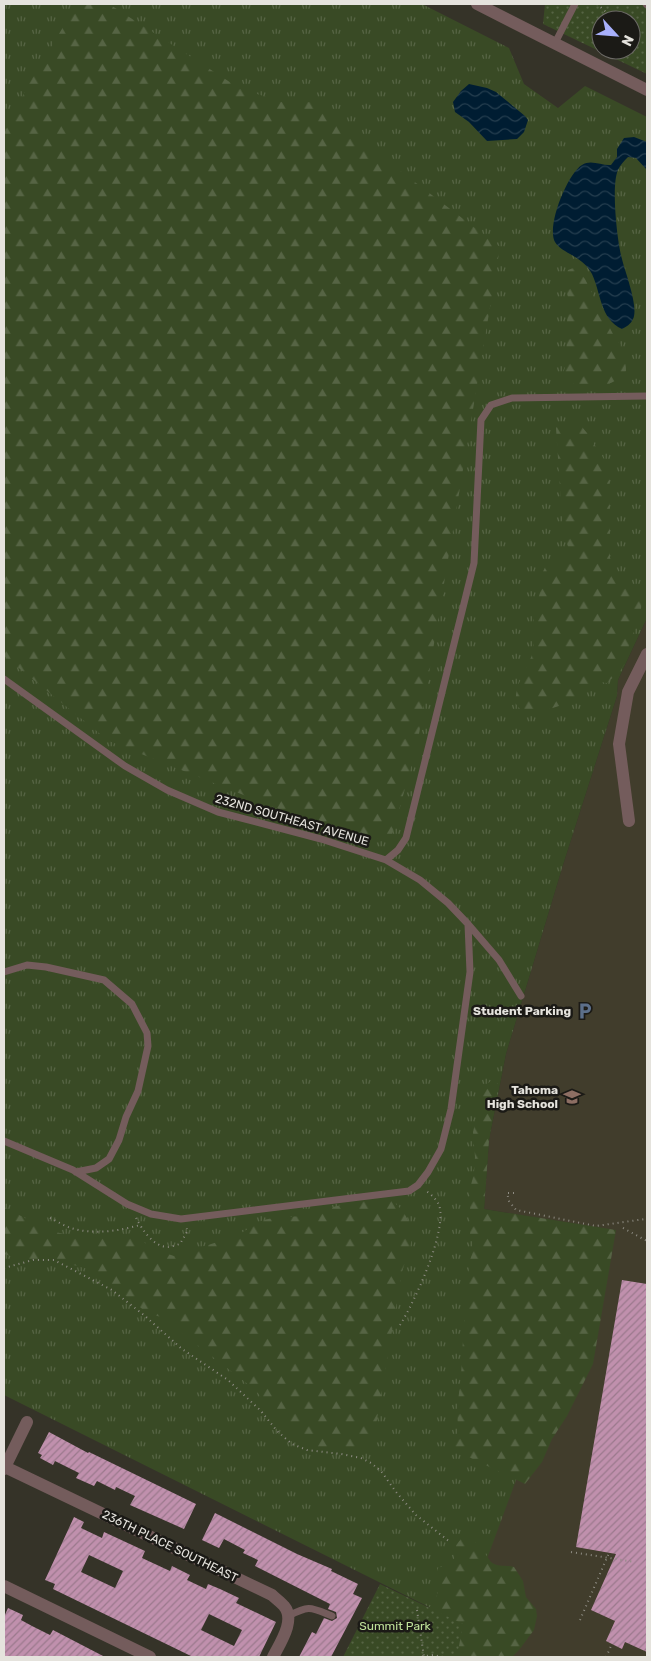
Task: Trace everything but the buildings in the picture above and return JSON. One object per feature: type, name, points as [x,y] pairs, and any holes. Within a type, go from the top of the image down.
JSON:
[{"type":"street","points":[[477,4],[647,90]]},
{"type":"street","points":[[629,820],[619,744],[628,692],[647,654]]},
{"type":"street","points":[[4,1468],[27,1422]]},
{"type":"street","name":"236TH PLACE SOUTHEAST","points":[[4,1468],[272,1595],[285,1607],[288,1616]]},
{"type":"street","points":[[4,1586],[150,1657]]},
{"type":"street","points":[[274,1656],[287,1626],[288,1616]]},
{"type":"lane","points":[[555,43],[575,4]]},
{"type":"lane","points":[[386,860],[398,850],[406,838],[474,563],[481,420],[491,405],[512,398],[647,396]]},
{"type":"lane","name":"232ND SOUTHEAST AVENUE","points":[[4,679],[125,766],[167,790],[218,812],[321,839],[386,860],[420,880],[448,903],[468,924],[499,960],[522,996]]},
{"type":"lane","points":[[4,1142],[76,1172],[127,1204],[151,1214],[181,1219],[409,1191],[418,1185],[428,1172],[441,1149],[451,1109],[470,972],[468,924]]},
{"type":"lane","points":[[4,972],[27,965],[46,967],[104,980],[132,1004],[146,1033],[148,1046],[138,1091],[126,1117],[119,1140],[109,1159],[96,1168],[76,1172]]},
{"type":"lane","points":[[288,1616],[304,1608],[312,1608],[332,1616]]},
{"type":"path","points":[[400,1325],[410,1310],[434,1251],[441,1222],[439,1205],[431,1194],[418,1185]]},
{"type":"path","points":[[514,1193],[507,1194],[509,1201],[516,1210],[596,1226],[631,1220],[645,1219],[647,1221]]},
{"type":"path","points":[[127,1204],[147,1236],[159,1244],[168,1247],[180,1244],[187,1232],[188,1218]]},
{"type":"path","points":[[50,1218],[71,1228],[95,1231],[117,1231],[140,1225]]},
{"type":"path","points":[[623,1228],[647,1241]]},
{"type":"path","points":[[4,1268],[33,1260],[54,1260],[112,1290],[182,1349],[228,1380],[292,1444],[307,1450],[361,1458],[371,1463],[381,1471],[412,1511],[450,1542]]},
{"type":"path","points":[[571,1552],[635,1562]]},
{"type":"path","points":[[580,1620],[609,1553]]},
{"type":"path","points":[[418,1610],[424,1656]]},
{"type":"path","points":[[606,1657],[612,1644]]},
{"type":"path","points":[[417,1657],[433,1655],[443,1657]]},
{"type":"shaded area","name":"Tahoma High School","points":[[647,618],[647,1657],[457,1657],[575,1224],[484,1209],[489,1140],[506,1054],[563,865],[617,696],[618,680]]},
{"type":"green space","points":[[4,4],[422,4],[509,48],[524,84],[558,108],[585,86],[647,117],[647,618],[618,680],[617,696],[563,865],[506,1054],[489,1140],[484,1209],[550,1388],[463,1624],[4,1395]]},
{"type":"green space","points":[[77,4],[109,4],[239,88],[285,103],[310,102],[500,247],[417,746],[390,842],[308,821],[109,741],[4,656],[4,134],[27,87]]},
{"type":"green space","points":[[545,4],[647,4],[647,74],[618,60],[641,60],[641,10],[591,10],[591,47],[543,24]]},
{"type":"green space","points":[[576,267],[585,279],[616,340],[622,346],[625,353],[626,371],[620,378],[604,385],[587,386],[561,382],[567,359],[566,333],[569,300],[564,284],[568,270]]},
{"type":"green space","points":[[561,422],[575,423],[582,427],[609,467],[610,558],[626,584],[639,593],[642,600],[640,617],[621,670],[607,683],[595,681],[578,698],[537,713],[521,710],[516,704],[516,696],[519,683],[533,650],[534,613],[542,573],[548,563],[563,562],[569,549],[563,533],[556,428]]},
{"type":"green space","points":[[492,1080],[498,1084],[489,1140],[484,1209],[616,1230],[593,1364],[567,1416],[552,1439],[542,1462],[525,1484],[454,1450],[452,1441],[457,1434],[458,1426],[457,1410],[465,1302],[470,1260],[473,1251],[470,1236],[470,1189],[475,1157],[473,1132],[483,1092],[486,1085]]},
{"type":"green space","points":[[377,1199],[392,1200],[403,1211],[413,1229],[411,1243],[402,1272],[375,1431],[357,1448],[332,1450],[308,1444],[294,1438],[272,1416],[259,1394],[253,1388],[161,1317],[147,1313],[91,1270],[70,1264],[17,1258],[4,1254],[4,1207],[40,1226],[73,1236],[135,1233],[146,1244],[174,1256],[236,1236],[263,1220],[279,1217],[310,1216],[329,1208]]},
{"type":"green space","points":[[461,1539],[476,1542],[493,1564],[514,1567],[523,1581],[526,1597],[536,1609],[537,1616],[534,1630],[512,1657],[427,1657],[427,1611],[436,1598],[440,1584],[437,1577],[438,1568],[446,1565],[453,1568],[456,1545]]},
{"type":"green space","name":"Summit Park","points":[[380,1584],[463,1624],[457,1657],[343,1657]]},
{"type":"water","points":[[469,84],[496,92],[525,116],[528,120],[524,132],[517,139],[487,141],[469,122],[455,112],[453,102]]},
{"type":"water","points":[[634,137],[647,142],[647,170],[636,158],[628,157],[618,170],[615,188],[618,240],[634,306],[632,321],[622,329],[609,319],[605,312],[595,281],[588,268],[555,242],[553,224],[565,189],[576,170],[585,163],[611,165],[617,157],[617,149],[624,138]]},
{"type":"place","name":"Student Parking","points":[[585,1011]]},
{"type":"place","name":"Tahoma High School","points":[[572,1097]]}]
